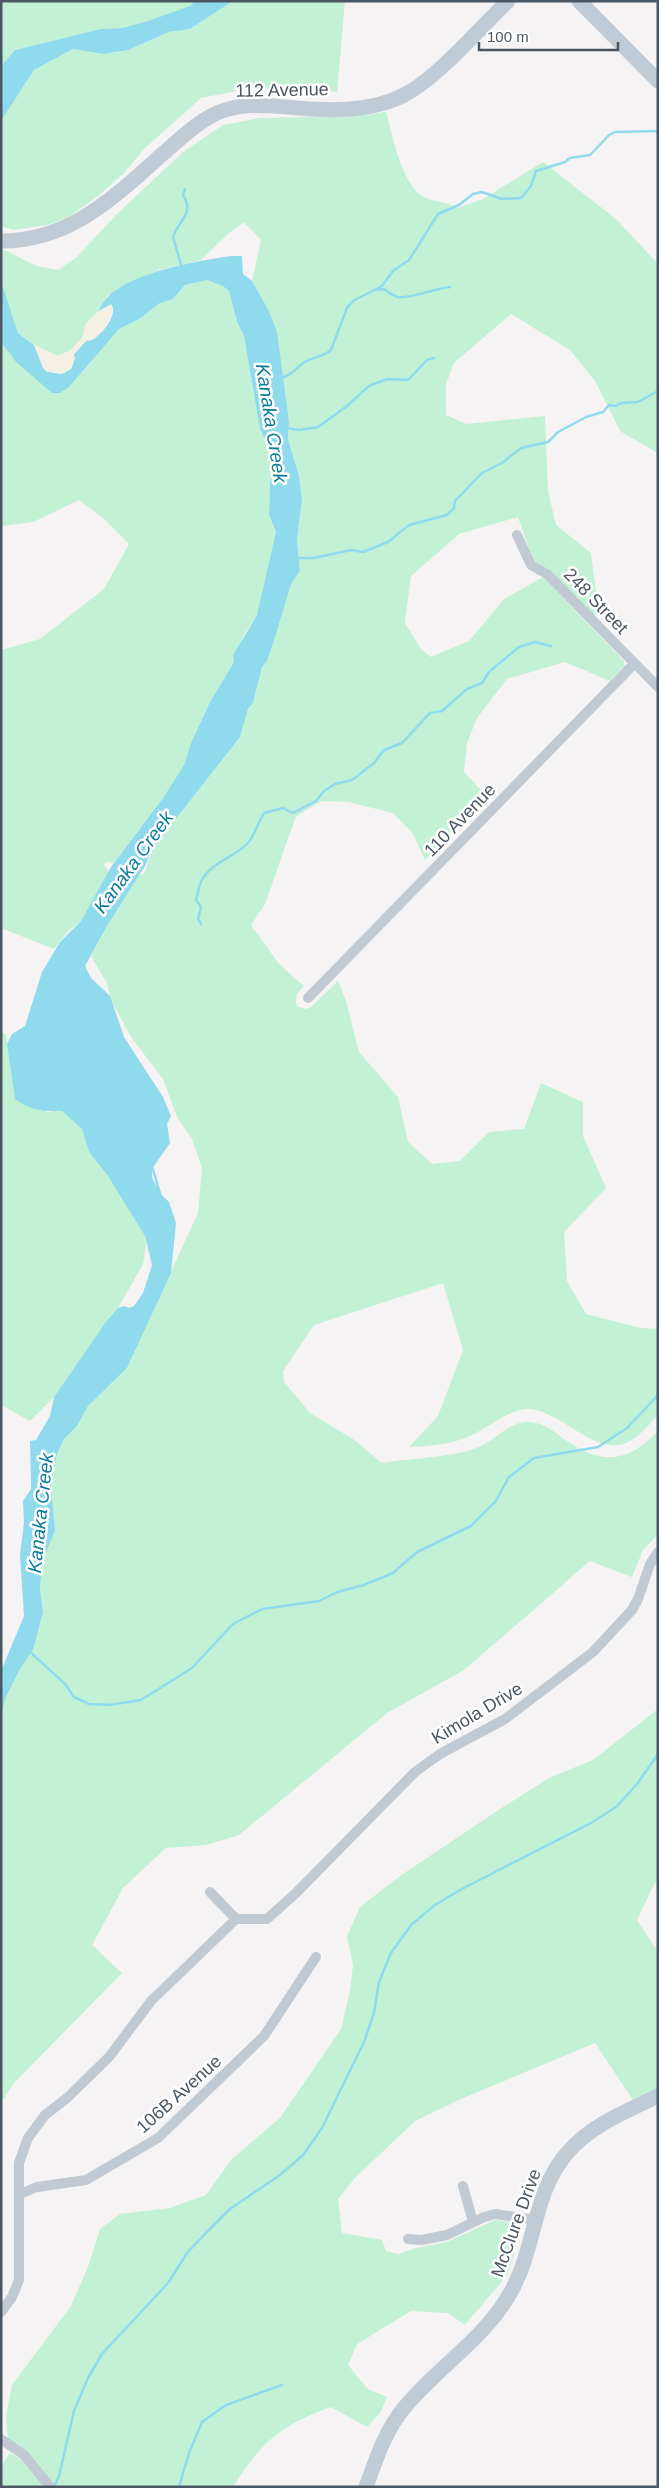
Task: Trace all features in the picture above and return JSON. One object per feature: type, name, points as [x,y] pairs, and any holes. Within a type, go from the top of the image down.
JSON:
[{"type":"main road","name":"112 Avenue","points":[[1,241],[45,236],[82,219],[104,205],[200,122],[223,111],[240,106],[314,109],[348,108],[382,103],[403,96],[428,79],[508,1]]},
{"type":"main road","points":[[578,1],[658,81]]},
{"type":"main road","name":"McClure Drive","points":[[366,2487],[382,2445],[401,2412],[487,2326],[507,2298],[519,2274],[551,2176],[574,2146],[596,2128],[658,2096]]},
{"type":"street","name":"248 Street","points":[[517,535],[531,565],[547,574],[658,687]]},
{"type":"street","name":"110 Avenue","points":[[308,998],[634,664]]},
{"type":"street","name":"Kimola Drive","points":[[236,1919],[267,1919],[296,1893],[415,1772],[440,1754],[505,1719],[593,1652],[632,1610],[638,1600],[650,1564],[658,1552]]},
{"type":"street","points":[[1,2312],[12,2297],[19,2280],[19,2163],[24,2146],[44,2115],[67,2098],[109,2057],[151,2001],[236,1919],[210,1892]]},
{"type":"street","name":"106B Avenue","points":[[20,2194],[36,2188],[86,2180],[158,2138],[264,2036],[316,1956]]},
{"type":"street","points":[[462,2186],[473,2222]]},
{"type":"street","points":[[408,2239],[440,2236],[495,2214],[536,2220]]},
{"type":"street","points":[[1,2439],[17,2448],[50,2487]]},
{"type":"green space","points":[[1,1],[195,1],[190,6],[145,22],[122,28],[101,29],[15,50],[1,66]]},
{"type":"green space","points":[[233,1],[345,1],[337,92],[290,87],[247,89],[201,98],[144,149],[123,174],[98,196],[70,216],[48,225],[13,230],[1,226],[1,121],[34,70],[73,49],[112,53],[128,50],[169,32],[190,29]]},
{"type":"green space","points":[[386,112],[404,171],[416,191],[424,197],[458,208],[483,199],[543,162],[616,219],[658,264],[658,455],[620,431],[595,381],[570,350],[511,314],[454,363],[446,384],[446,415],[466,424],[545,416],[548,491],[556,525],[591,553],[598,607],[595,617],[550,570],[533,560],[518,517],[459,534],[411,576],[405,623],[421,649],[431,657],[469,641],[504,599],[543,577],[624,661],[625,666],[610,681],[565,662],[507,679],[477,718],[467,743],[464,772],[487,797],[425,860],[413,834],[393,813],[349,802],[322,801],[296,816],[265,904],[251,925],[279,964],[304,986],[297,995],[297,1006],[305,1009],[311,1007],[338,981],[346,1001],[359,1052],[398,1097],[408,1142],[432,1164],[460,1161],[489,1132],[524,1129],[541,1083],[583,1102],[583,1136],[606,1188],[564,1232],[567,1281],[586,1314],[641,1328],[658,1329],[658,1415],[639,1435],[622,1444],[609,1445],[595,1441],[554,1417],[541,1411],[527,1409],[511,1413],[473,1435],[458,1440],[437,1445],[409,1447],[438,1416],[463,1350],[443,1283],[314,1325],[283,1371],[284,1382],[310,1413],[353,1439],[382,1463],[460,1453],[483,1445],[512,1426],[524,1422],[543,1425],[586,1452],[608,1457],[628,1453],[638,1448],[658,1431],[658,1534],[643,1550],[632,1577],[590,1561],[464,1670],[387,1713],[239,1835],[206,1845],[166,1848],[123,1888],[92,1945],[122,1973],[13,2084],[1,2103],[1,1720],[5,1699],[20,1669],[33,1650],[43,1614],[40,1588],[42,1562],[55,1531],[51,1487],[57,1454],[64,1439],[77,1426],[88,1406],[127,1368],[198,1213],[202,1168],[192,1139],[177,1117],[163,1079],[131,1037],[111,1000],[107,983],[91,956],[107,926],[139,875],[144,874],[153,848],[240,737],[248,709],[253,703],[262,667],[267,661],[274,641],[291,584],[300,571],[297,540],[302,499],[299,476],[288,439],[289,422],[268,309],[252,281],[261,240],[244,222],[229,233],[201,260],[159,270],[107,296],[99,311],[86,323],[83,337],[69,351],[58,356],[38,347],[18,333],[1,281],[1,248],[36,266],[58,270],[76,258],[115,216],[183,152],[223,125],[260,118],[356,116]]},
{"type":"green space","points":[[207,280],[223,286],[229,291],[237,322],[244,336],[260,429],[275,463],[275,472],[270,481],[269,515],[276,532],[263,596],[257,615],[244,634],[234,662],[210,702],[191,743],[184,765],[163,798],[114,863],[106,862],[104,865],[109,872],[107,877],[81,921],[68,931],[54,949],[1,928],[1,650],[40,639],[104,589],[129,544],[103,518],[79,500],[33,522],[1,526],[1,342],[16,362],[69,387],[119,329],[139,319],[160,303],[173,299],[185,285]]},
{"type":"green space","points":[[1,1031],[6,1034],[15,1099],[47,1112],[62,1111],[74,1120],[82,1129],[89,1152],[108,1176],[137,1220],[145,1236],[146,1244],[143,1264],[118,1308],[54,1397],[30,1421],[1,1405]]},
{"type":"green space","points":[[658,1709],[658,1880],[654,1884],[637,1920],[658,1952],[658,2096],[637,2106],[595,2043],[461,2099],[415,2121],[355,2178],[338,2199],[342,2233],[382,2240],[386,2251],[398,2254],[416,2248],[447,2242],[495,2220],[517,2223],[521,2230],[508,2274],[465,2325],[448,2313],[411,2311],[357,2344],[348,2365],[368,2389],[387,2397],[380,2413],[367,2427],[331,2407],[314,2414],[285,2428],[274,2437],[253,2458],[233,2487],[50,2487],[8,2442],[6,2415],[12,2385],[71,2306],[88,2267],[100,2229],[120,2214],[170,2208],[206,2195],[231,2160],[280,2118],[341,2029],[350,1991],[353,1965],[347,1936],[360,1907],[400,1876],[549,1778],[593,1760]]},
{"type":"green space","points":[[10,2453],[20,2459],[44,2487],[1,2487],[1,2466]]},
{"type":"sand","points":[[111,304],[114,311],[100,333],[92,340],[86,341],[74,354],[75,359],[71,369],[62,374],[47,372],[43,368],[34,345],[58,356],[69,351],[83,337],[88,321]]},
{"type":"water","points":[[195,1],[233,1],[190,29],[169,32],[128,50],[103,54],[73,49],[34,70],[1,121],[1,66],[15,50],[101,29],[122,28],[145,22],[190,6]]},
{"type":"water","points":[[231,256],[242,256],[243,274],[252,281],[268,309],[277,332],[289,422],[288,439],[299,476],[302,499],[297,540],[300,571],[291,584],[274,641],[267,661],[262,667],[253,703],[248,709],[240,737],[153,848],[145,866],[107,926],[85,966],[91,978],[110,996],[124,1037],[163,1097],[171,1116],[167,1124],[170,1143],[152,1169],[152,1178],[160,1193],[169,1202],[176,1223],[171,1273],[127,1368],[88,1406],[77,1426],[64,1439],[57,1454],[51,1487],[55,1531],[42,1562],[40,1588],[43,1613],[33,1650],[20,1669],[5,1699],[1,1720],[1,1671],[24,1616],[20,1554],[24,1523],[23,1501],[31,1489],[30,1441],[36,1440],[50,1416],[54,1397],[106,1322],[118,1308],[134,1306],[143,1293],[152,1265],[145,1236],[108,1176],[89,1152],[82,1129],[62,1111],[37,1110],[15,1099],[7,1044],[12,1034],[25,1026],[42,972],[60,942],[81,921],[111,867],[163,798],[184,765],[191,743],[210,702],[234,662],[233,655],[257,615],[276,532],[269,515],[270,481],[275,472],[275,463],[260,429],[244,336],[237,322],[229,291],[223,286],[207,280],[185,285],[173,299],[160,303],[139,319],[119,329],[69,387],[60,393],[52,393],[16,362],[1,342],[1,281],[18,333],[34,345],[43,368],[47,372],[62,374],[71,369],[75,359],[74,354],[87,341],[92,340],[105,329],[113,313],[113,308],[111,304],[99,311],[107,298],[120,288],[137,279],[157,272]]},
{"type":"waterway","points":[[281,378],[305,362],[331,350],[347,308],[353,301],[382,286],[393,271],[409,260],[438,214],[459,205],[473,194],[482,192],[502,199],[521,198],[531,186],[536,171],[565,162],[570,158],[590,155],[609,135],[615,132],[658,131]]},
{"type":"waterway","points":[[182,268],[173,237],[186,212],[187,207],[183,195],[185,189]]},
{"type":"waterway","points":[[378,290],[384,289],[394,296],[403,297],[450,287]]},
{"type":"waterway","points":[[287,428],[299,430],[318,427],[347,406],[369,386],[387,379],[408,380],[427,360],[434,358]]},
{"type":"waterway","points":[[298,558],[314,558],[351,550],[363,552],[388,542],[409,525],[447,515],[454,508],[455,501],[482,473],[502,463],[521,448],[548,442],[558,432],[586,417],[603,412],[609,405],[616,406],[621,403],[638,402],[658,391]]},
{"type":"waterway","points":[[201,924],[198,919],[201,907],[196,900],[201,881],[213,867],[248,843],[264,813],[283,808],[293,813],[316,801],[324,791],[335,784],[352,780],[374,763],[384,750],[402,743],[430,713],[442,711],[467,689],[482,683],[489,672],[519,647],[535,642],[551,646]]},
{"type":"waterway","name":"Kanaka Creek","points":[[152,1166],[161,1197]]},
{"type":"waterway","points":[[30,1652],[65,1684],[74,1697],[89,1704],[109,1705],[141,1700],[192,1668],[233,1624],[262,1609],[319,1601],[337,1592],[364,1585],[393,1573],[417,1552],[471,1526],[495,1502],[509,1477],[534,1458],[598,1447],[627,1428],[658,1395]]},
{"type":"waterway","points":[[54,2487],[59,2476],[74,2411],[88,2378],[102,2354],[168,2283],[187,2253],[207,2232],[230,2209],[280,2175],[303,2155],[322,2128],[364,2042],[374,2013],[379,1982],[391,1953],[411,1925],[435,1905],[460,1890],[591,1823],[616,1807],[637,1784],[658,1754]]},
{"type":"waterway","points":[[179,2487],[189,2453],[202,2422],[226,2405],[282,2385]]}]
